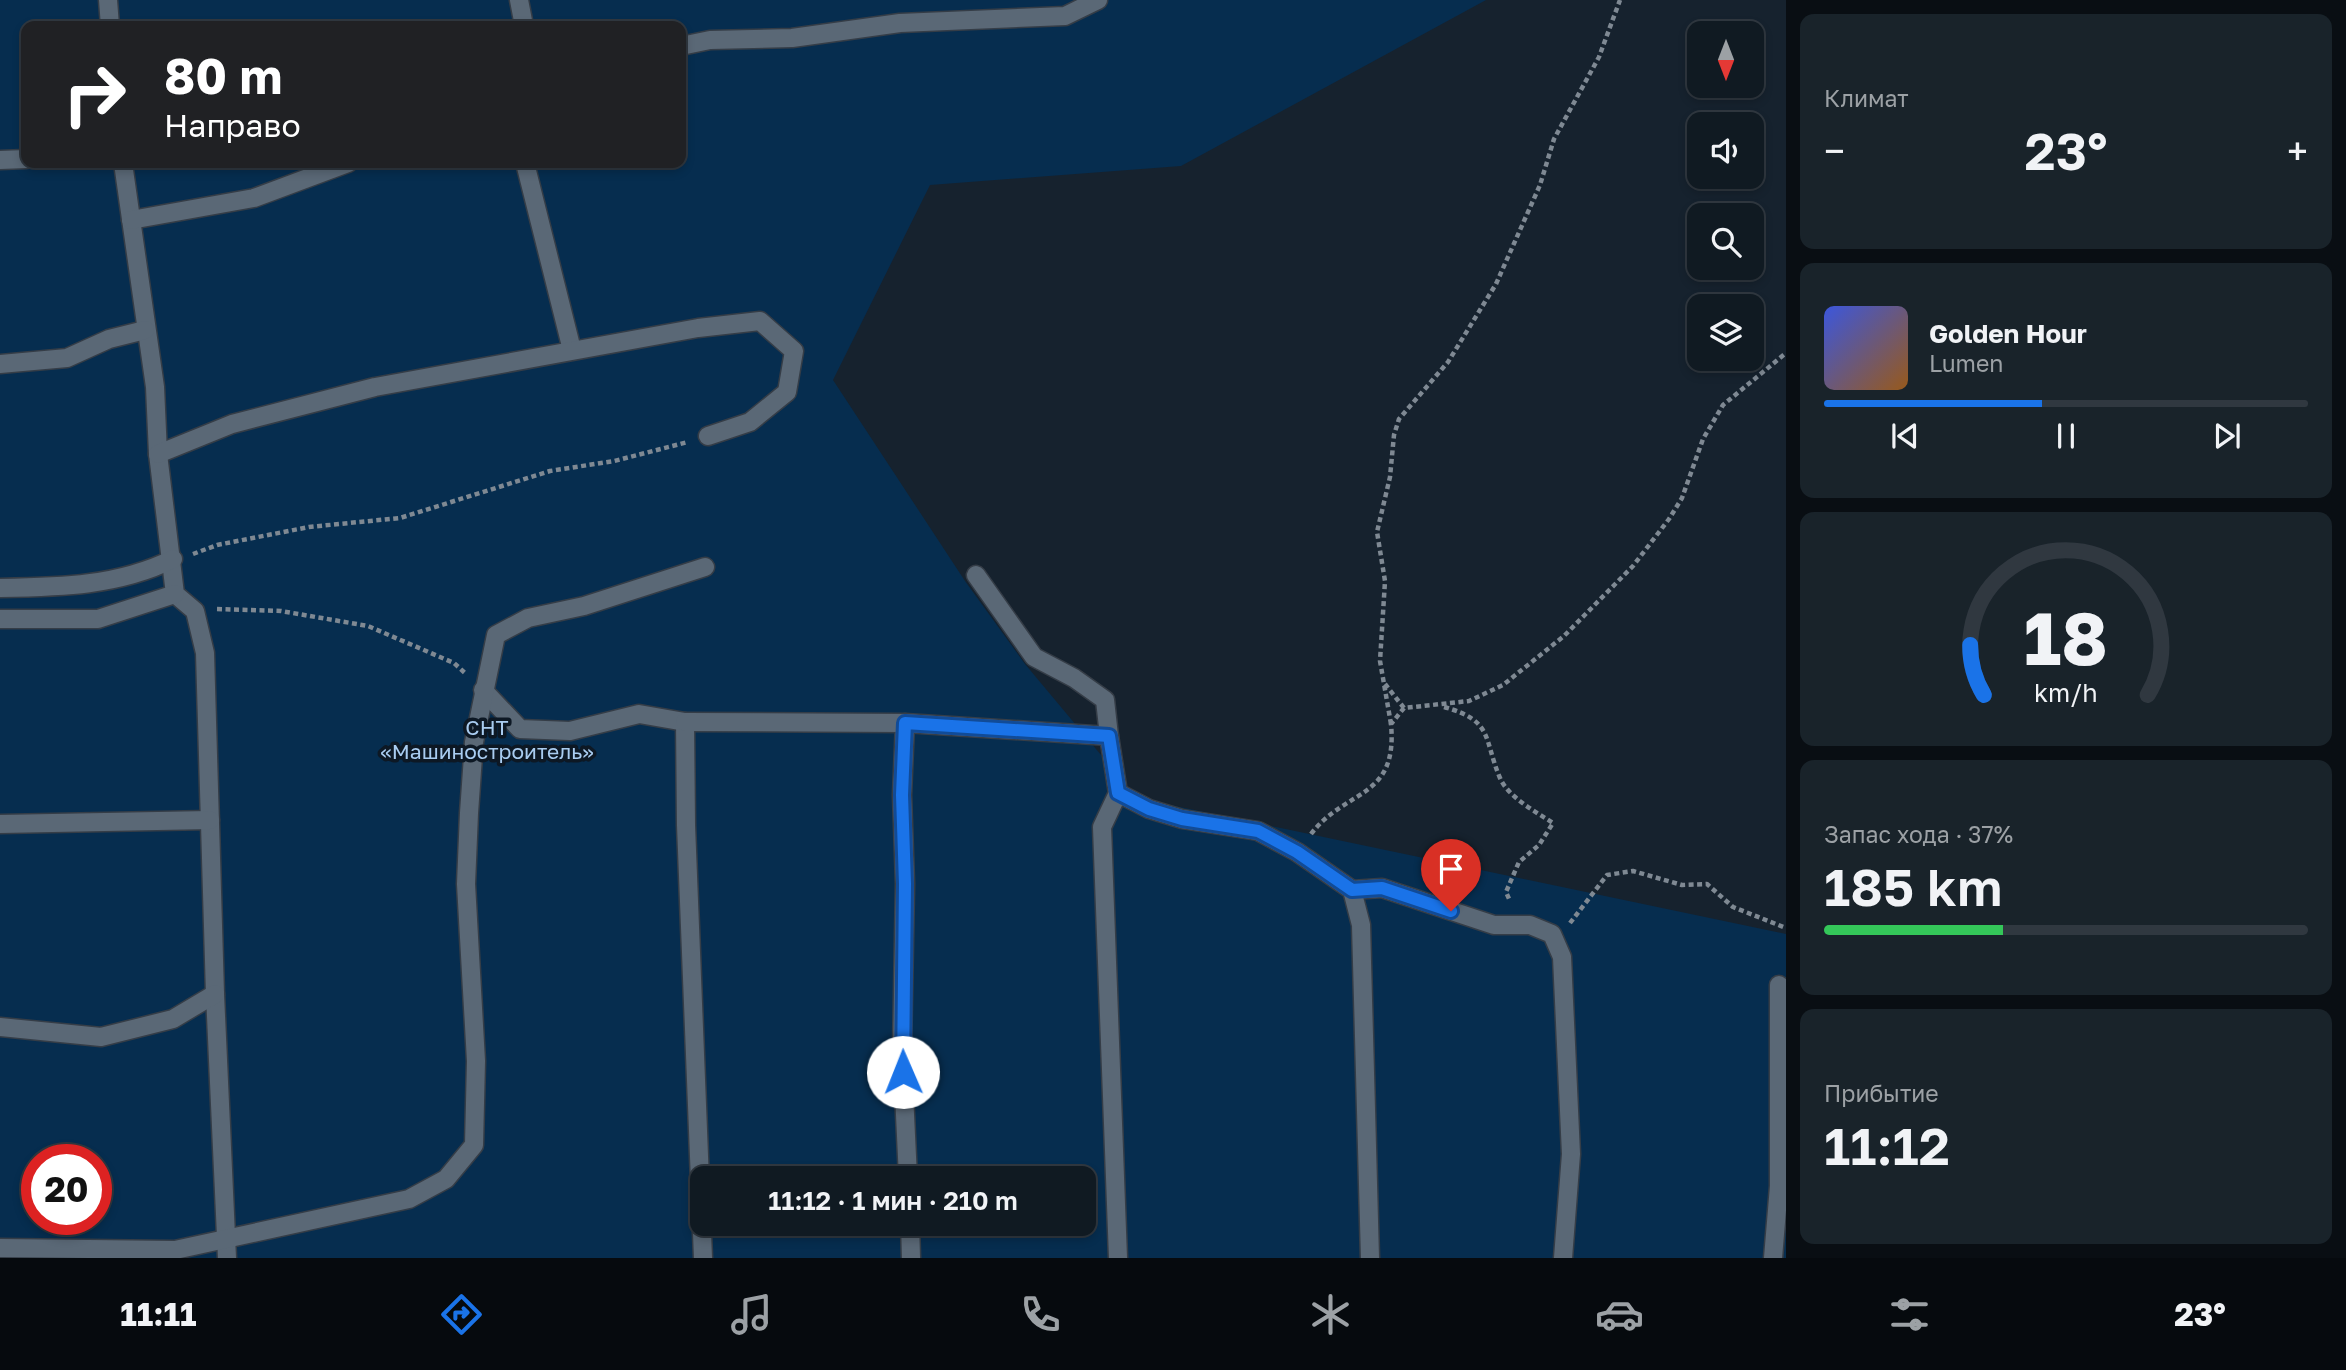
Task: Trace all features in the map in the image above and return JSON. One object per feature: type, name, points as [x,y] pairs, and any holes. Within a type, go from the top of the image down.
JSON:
[{"type":"lane","points":[[108,0],[110,21]]},
{"type":"lane","points":[[519,0],[523,21]]},
{"type":"lane","points":[[686,45],[710,40],[792,38],[900,23],[1065,16],[1098,0]]},
{"type":"lane","points":[[0,160],[21,159]]},
{"type":"lane","points":[[124,168],[155,387],[158,454],[173,559],[175,594],[195,611],[205,653],[215,995],[228,1258]]},
{"type":"lane","points":[[131,220],[254,198],[335,168]]},
{"type":"lane","points":[[526,168],[572,350]]},
{"type":"lane","points":[[158,454],[232,424],[375,387],[698,328],[760,321],[794,351],[787,392],[750,422],[708,436]]},
{"type":"lane","points":[[0,364],[67,358],[109,339],[145,330]]},
{"type":"lane","points":[[0,587],[82,586],[144,573],[173,559]]},
{"type":"lane","points":[[0,1248],[175,1250],[410,1199],[446,1179],[474,1145],[476,1061],[466,884],[474,741],[496,635],[528,618],[584,606],[705,567]]},
{"type":"lane","points":[[976,575],[1034,657],[1074,678],[1105,700],[1118,793],[1102,827],[1118,1258]]},
{"type":"lane","points":[[0,619],[98,619],[175,594]]},
{"type":"lane","points":[[484,690],[520,729],[570,731],[639,714],[685,722],[905,723],[1109,736]]},
{"type":"lane","points":[[685,722],[686,825],[703,1258]]},
{"type":"lane","points":[[905,723],[902,795],[905,952],[902,1051],[907,1166]]},
{"type":"lane","points":[[1118,793],[1149,809],[1182,819],[1258,831],[1297,852],[1352,890],[1382,888],[1494,925],[1530,925],[1552,933],[1562,957],[1570,1141],[1563,1258]]},
{"type":"lane","points":[[0,824],[210,820]]},
{"type":"lane","points":[[1352,890],[1361,925],[1370,1258]]},
{"type":"lane","points":[[1773,1258],[1779,1186],[1779,985]]},
{"type":"lane","points":[[0,1027],[22,1027],[101,1037],[173,1019],[215,995]]},
{"type":"lane","points":[[910,1236],[911,1258]]},
{"type":"path","points":[[1297,852],[1325,816],[1383,779],[1393,740],[1380,639],[1385,581],[1377,532],[1399,419],[1448,362],[1496,284],[1540,186],[1554,139],[1599,57],[1620,0]]},
{"type":"path","points":[[1391,724],[1404,708],[1469,701],[1503,685],[1564,636],[1633,566],[1682,498],[1703,439],[1723,405],[1786,353]]},
{"type":"path","points":[[175,594],[182,558],[217,544],[309,527],[400,518],[550,471],[614,461],[708,436]]},
{"type":"path","points":[[214,608],[281,611],[368,626],[454,663],[484,690]]},
{"type":"path","points":[[1385,683],[1404,708]]},
{"type":"path","points":[[1440,705],[1466,713],[1483,728],[1494,753],[1500,780],[1520,800],[1553,823],[1539,845],[1518,862],[1506,892],[1516,912],[1530,925]]},
{"type":"path","points":[[1552,933],[1571,922],[1607,875],[1633,871],[1682,885],[1707,884],[1733,907],[1786,928]]},
{"type":"green space","name":"СНТ «Машиностроитель»","points":[[0,0],[1486,0],[1181,166],[930,185],[833,380],[965,581],[1025,664],[1137,798],[1786,934],[1786,1258],[0,1258]]},
{"type":"route","points":[[903,1072],[905,884],[902,795],[905,723],[1109,736],[1118,793],[1149,809],[1182,819],[1258,831],[1297,852],[1352,890],[1382,888],[1451,911]]}]
